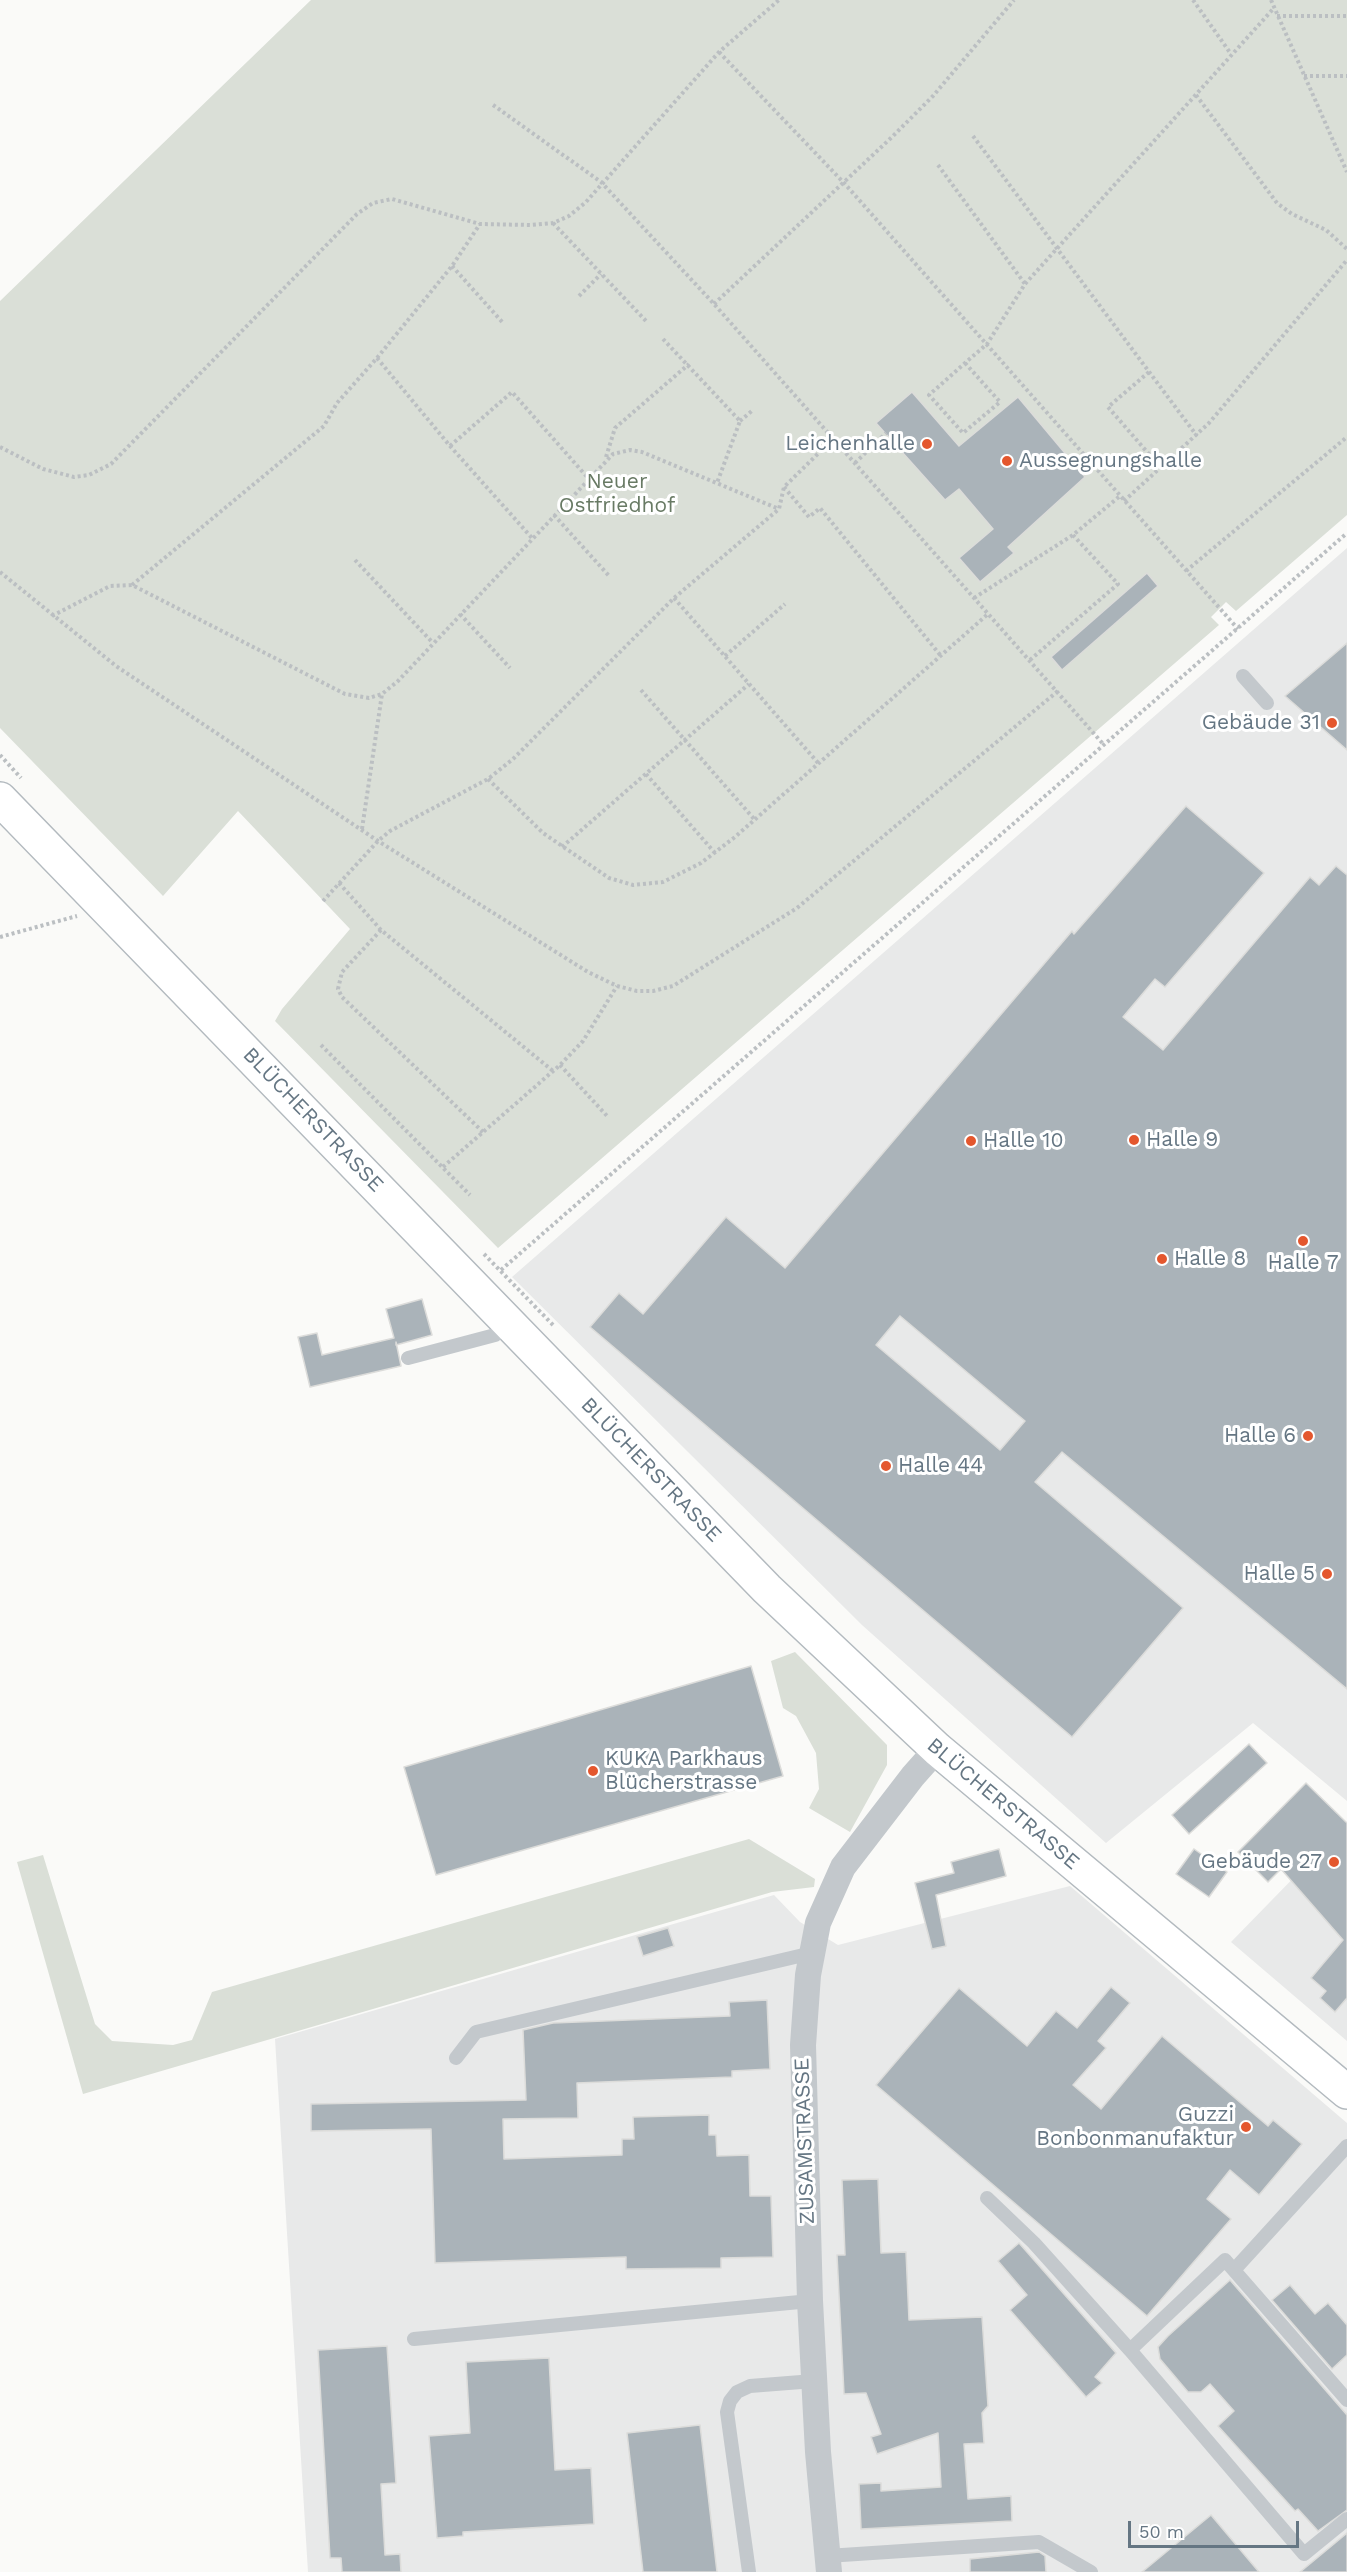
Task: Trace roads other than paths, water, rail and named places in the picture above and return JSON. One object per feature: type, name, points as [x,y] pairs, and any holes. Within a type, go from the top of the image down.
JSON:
[{"type":"main road","name":"BLÜCHERSTRASSE","points":[[0,800],[767,1589],[938,1749],[1347,2092]]},
{"type":"street","name":"ZUSAMSTRASSE","points":[[828,2564],[814,2381],[802,2045],[812,1953],[818,1923],[843,1867],[899,1793],[938,1749]]},
{"type":"lane","points":[[1243,676],[1267,703]]},
{"type":"lane","points":[[408,1358],[495,1335],[508,1323]]},
{"type":"lane","points":[[456,2058],[476,2032],[812,1953]]},
{"type":"lane","points":[[1234,2270],[1347,2146]]},
{"type":"lane","points":[[987,2198],[1034,2243],[1130,2350],[1304,2554],[1347,2519]]},
{"type":"lane","points":[[1130,2350],[1225,2260],[1347,2400]]},
{"type":"lane","points":[[414,2339],[810,2301]]},
{"type":"lane","points":[[749,2572],[727,2412],[730,2401],[736,2392],[750,2386],[814,2381]]},
{"type":"lane","points":[[828,2564],[1039,2542],[1092,2572]]},
{"type":"place","name":"Leichenhalle","points":[[927,444]]},
{"type":"place","name":"Aussegnungshalle","points":[[1007,461]]},
{"type":"place","name":"Gebäude 31","points":[[1332,723]]},
{"type":"place","name":"Halle 9","points":[[1134,1140]]},
{"type":"place","name":"Halle 10","points":[[971,1141]]},
{"type":"place","name":"Halle 7","points":[[1303,1241]]},
{"type":"place","name":"Halle 8","points":[[1162,1259]]},
{"type":"place","name":"Halle 6","points":[[1308,1436]]},
{"type":"place","name":"Halle 44","points":[[886,1466]]},
{"type":"place","name":"Halle 5","points":[[1327,1574]]},
{"type":"place","name":"KUKA Parkhaus Blücherstrasse","points":[[593,1771]]},
{"type":"place","name":"Gebäude 27","points":[[1334,1862]]},
{"type":"place","name":"Guzzi Bonbonmanufaktur","points":[[1246,2127]]},
{"type":"park label","name":"Neuer Ostfriedhof","points":[[617,494]]}]
